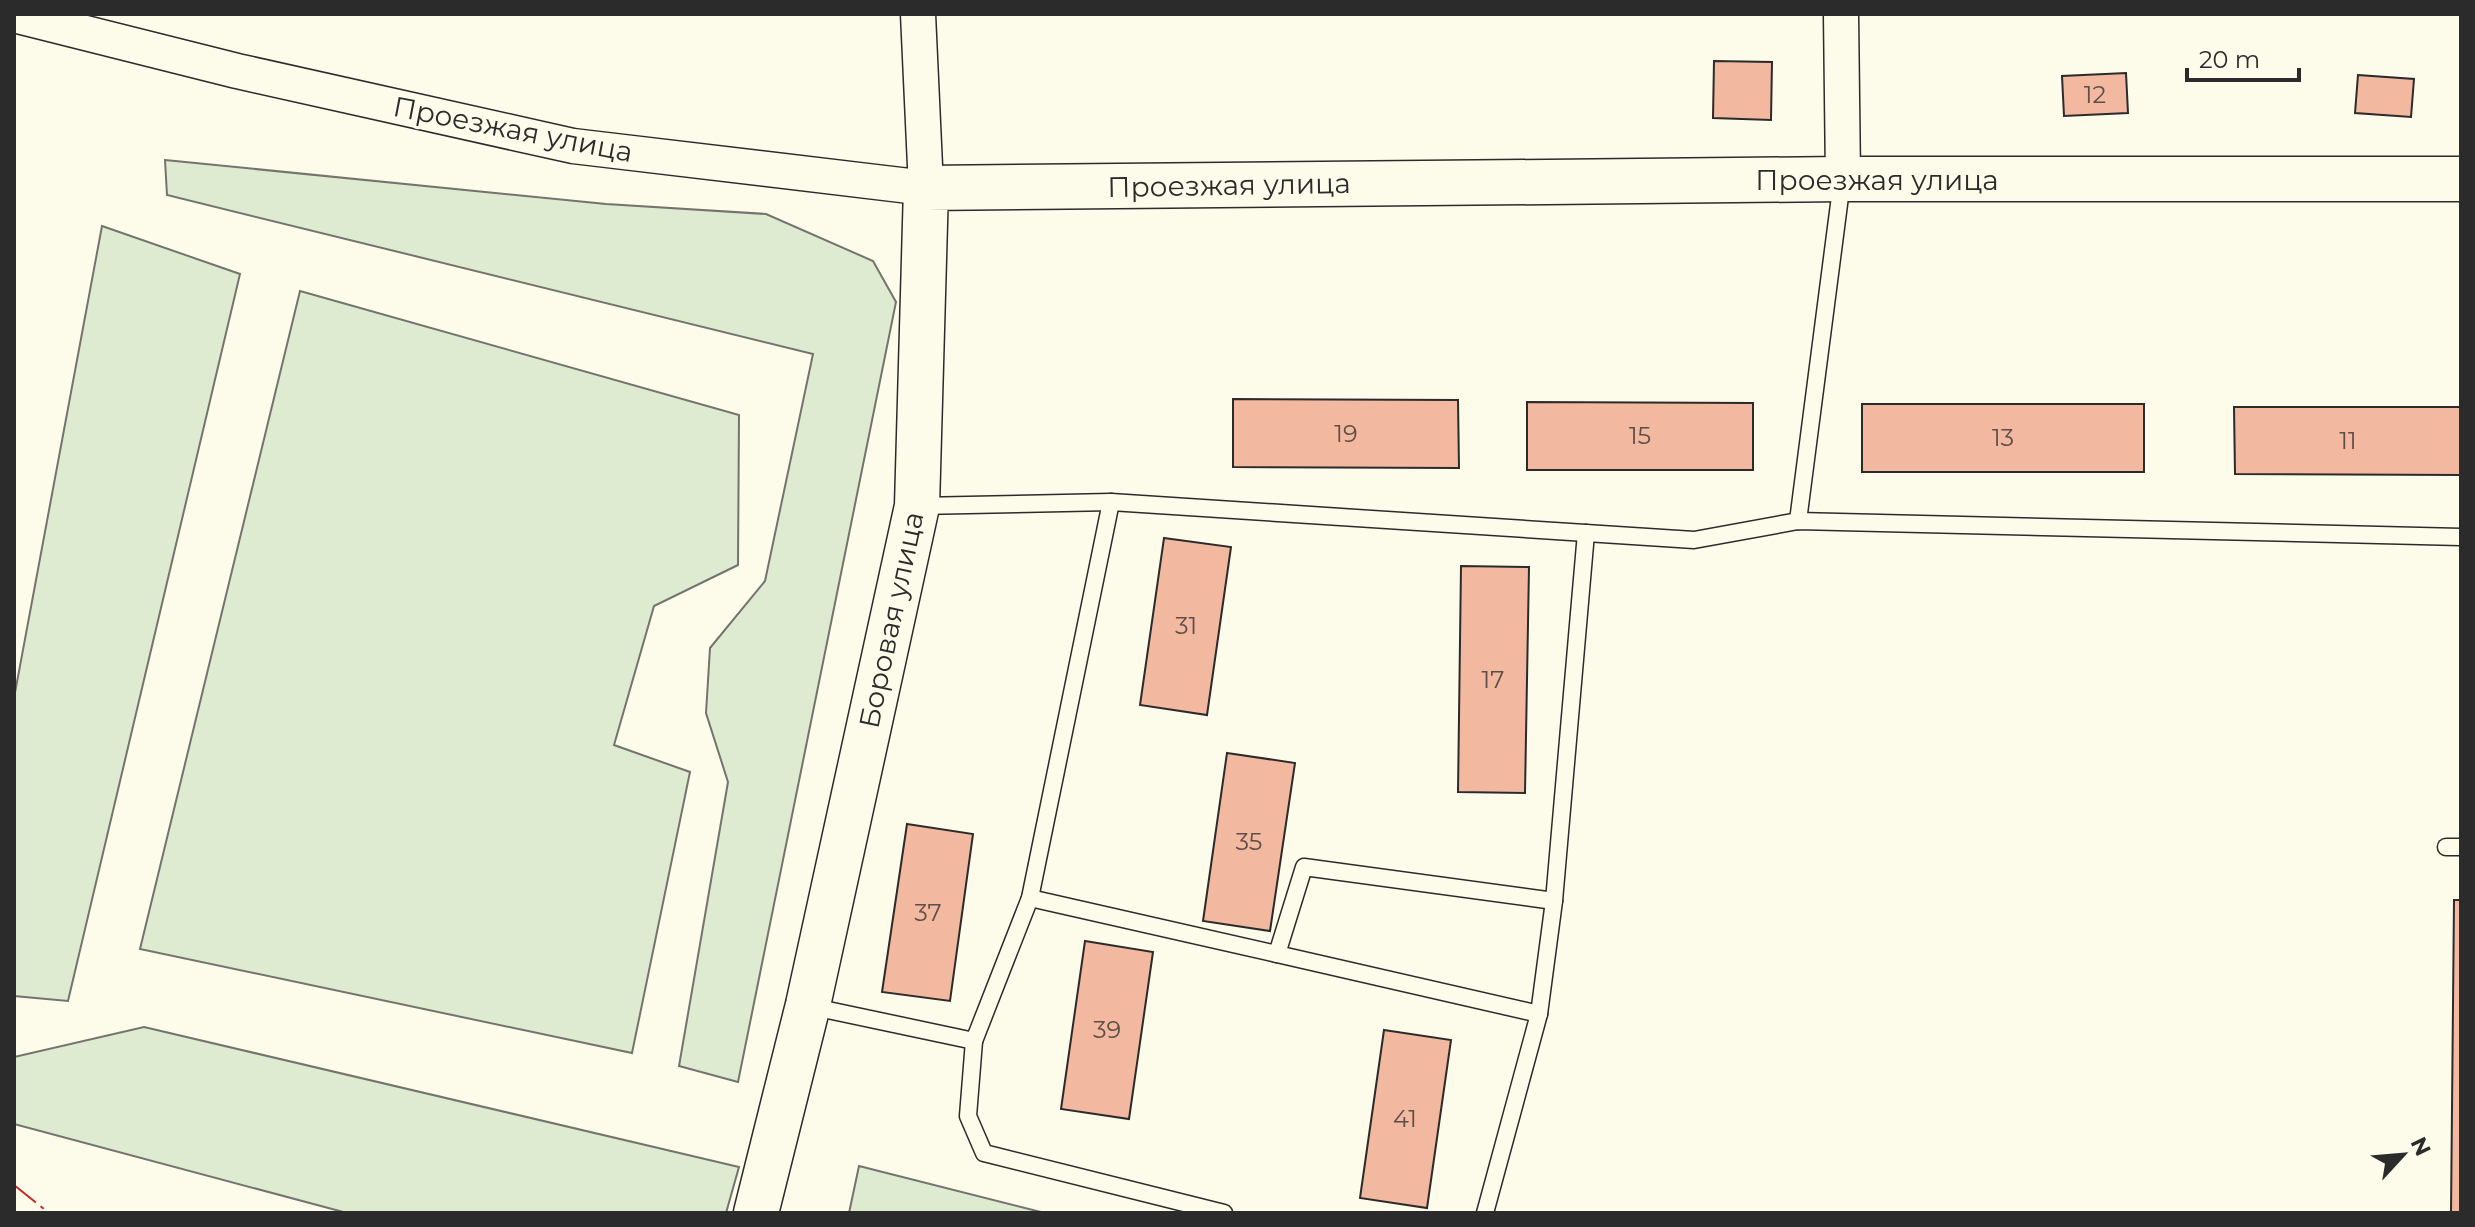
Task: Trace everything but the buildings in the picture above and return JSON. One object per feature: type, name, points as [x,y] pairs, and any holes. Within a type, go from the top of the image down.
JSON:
[{"type":"street","name":"Боровая улица","points":[[756,1213],[808,1005],[917,506],[926,188],[918,14]]},
{"type":"street","points":[[1841,14],[1843,179]]},
{"type":"street","name":"Проезжая улица","points":[[14,15],[252,75],[573,146],[926,188],[1843,179],[2461,179]]},
{"type":"lane","points":[[1798,521],[1843,179]]},
{"type":"lane","points":[[917,506],[1111,502],[1694,540],[1798,521],[2461,537]]},
{"type":"lane","points":[[1111,502],[1030,898],[974,1041],[968,1116],[984,1153],[1224,1213]]},
{"type":"lane","points":[[1485,1213],[1539,1014],[1554,901],[1586,533]]},
{"type":"lane","points":[[1277,954],[1304,867],[1554,901]]},
{"type":"lane","points":[[1030,898],[1539,1014]]},
{"type":"lane","points":[[808,1005],[974,1041]]},
{"type":"green space","points":[[165,160],[606,204],[766,214],[873,261],[896,302],[738,1082],[679,1066],[728,782],[706,713],[710,648],[765,581],[813,354],[167,195]]},
{"type":"green space","points":[[102,226],[240,274],[68,1001],[14,996],[14,698]]},
{"type":"green space","points":[[300,291],[739,415],[738,565],[654,606],[614,745],[690,772],[632,1053],[140,949]]},
{"type":"green space","points":[[144,1027],[739,1167],[726,1213],[347,1213],[14,1124],[14,1057]]},
{"type":"green space","points":[[859,1166],[1045,1213],[849,1213]]},
{"type":"power","points":[[14,1185],[49,1213]]}]
